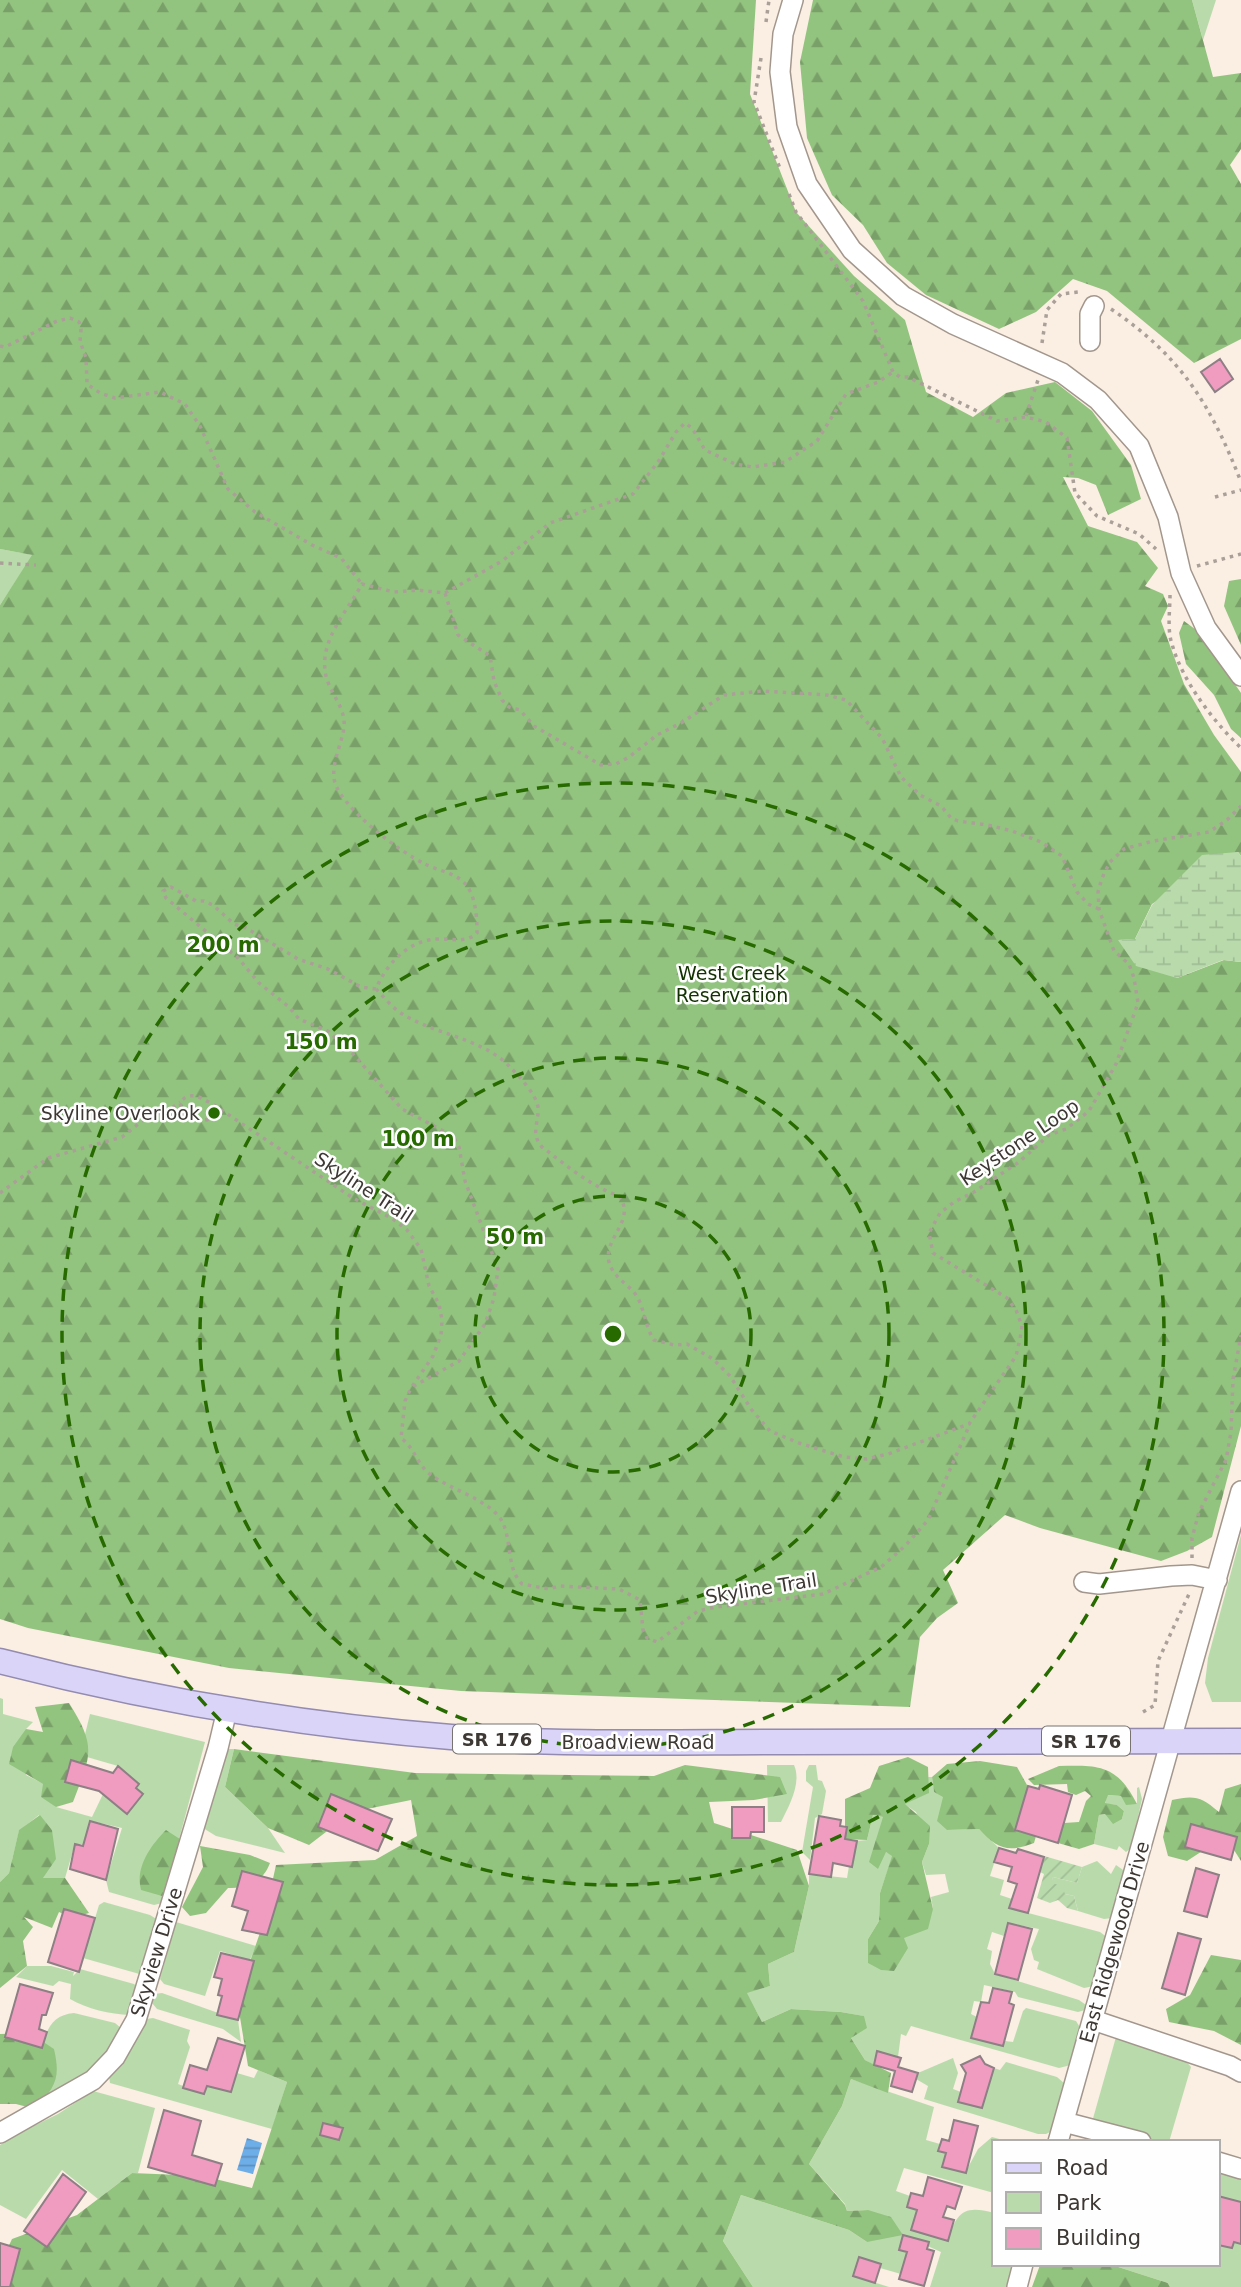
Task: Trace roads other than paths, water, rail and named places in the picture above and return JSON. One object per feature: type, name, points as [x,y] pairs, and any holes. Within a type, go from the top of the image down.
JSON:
[{"type":"main road","name":"Broadview Road","points":[[0,1661],[128,1692],[227,1710],[385,1731],[518,1740],[1241,1741]]},
{"type":"street","points":[[793,0],[783,34],[780,72],[787,127],[807,184],[852,250],[903,296],[953,324],[1062,373],[1098,400],[1139,446],[1168,517],[1181,573],[1206,628],[1241,676]]},
{"type":"street","points":[[1090,341],[1090,314],[1096,303]]},
{"type":"street","name":"East Ridgewood Drive","points":[[1059,2140],[1241,1490]]},
{"type":"street","points":[[1084,1582],[1099,1584],[1192,1575],[1217,1580]]},
{"type":"street","name":"Skyview Drive","points":[[0,2133],[93,2080],[116,2057],[136,2020],[227,1710]]},
{"type":"street","points":[[1093,2021],[1241,2072]]},
{"type":"street","points":[[1064,2122],[1133,2140]]},
{"type":"street","points":[[1220,2163],[1241,2169]]},
{"type":"street","points":[[1017,2287],[1022,2266]]},
{"type":"water","points":[[247,2138],[262,2143],[253,2174],[237,2170]]},
{"type":"place","name":"Skyline Overlook","points":[[214,1113]]},
{"type":"park label","name":"West Creek Reservation","points":[[732,984]]}]
